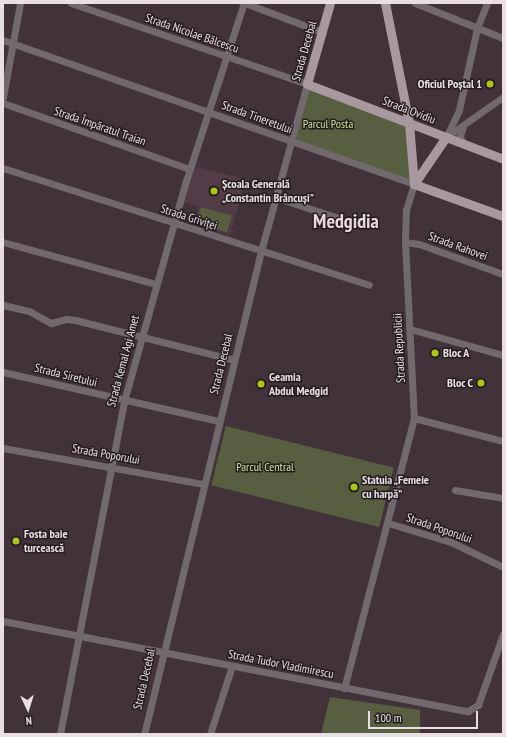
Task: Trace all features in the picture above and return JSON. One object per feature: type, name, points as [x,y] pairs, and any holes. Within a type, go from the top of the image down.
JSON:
[{"type":"main road","name":"Strada Decebal","points":[[306,84],[330,3]]},
{"type":"main road","name":"Strada Republicii","points":[[385,3],[410,124],[414,184]]},
{"type":"main road","name":"Strada Ovidiu","points":[[306,84],[503,159]]},
{"type":"main road","points":[[414,184],[446,137]]},
{"type":"main road","name":"Strada Tineretului","points":[[414,184],[503,216]]},
{"type":"street","points":[[3,97],[20,3]]},
{"type":"street","name":"Strada Nicolae Bălcescu","points":[[71,3],[306,84]]},
{"type":"street","points":[[245,3],[322,32]]},
{"type":"street","name":"Strada Kemal Agi Amet","points":[[60,734],[110,466],[124,401],[172,224],[245,3]]},
{"type":"street","points":[[415,3],[503,38]]},
{"type":"street","points":[[446,137],[459,110],[477,28],[487,3]]},
{"type":"street","name":"Strada Tineretului","points":[[3,40],[290,142],[414,184]]},
{"type":"street","name":"Strada Decebal","points":[[144,734],[261,251],[306,84]]},
{"type":"street","points":[[446,137],[502,99]]},
{"type":"street","name":"Strada Împăratul Traian","points":[[3,103],[189,169]]},
{"type":"street","points":[[463,126],[460,136],[463,144]]},
{"type":"street","name":"Strada Griviței","points":[[3,168],[172,224],[369,285]]},
{"type":"street","name":"Strada Republicii","points":[[344,688],[414,418],[405,242],[406,210],[414,184]]},
{"type":"street","points":[[275,197],[338,218]]},
{"type":"street","points":[[3,242],[156,284]]},
{"type":"street","name":"Strada Rahovei","points":[[405,242],[419,244],[503,274]]},
{"type":"street","points":[[3,305],[33,313],[40,319],[51,323],[70,319],[141,335],[234,360]]},
{"type":"street","points":[[410,329],[503,355]]},
{"type":"street","name":"Strada Siretului","points":[[3,372],[124,401],[219,421]]},
{"type":"street","points":[[414,418],[503,442]]},
{"type":"street","name":"Strada Poporului","points":[[3,448],[204,484]]},
{"type":"street","points":[[455,490],[503,498]]},
{"type":"street","name":"Strada Poporului","points":[[388,523],[452,542],[503,567]]},
{"type":"street","name":"Strada Tudor Vladimirescu","points":[[3,621],[163,651],[344,688],[474,710],[478,705],[503,634]]},
{"type":"street","points":[[210,734],[232,666]]},
{"type":"shaded area","name":"Școala Generală „Constantin Brâncuși\"","points":[[193,166],[246,179],[230,235],[194,224],[199,207],[182,202]]},
{"type":"green space","name":"Parcul Posta","points":[[307,84],[409,123],[414,184],[290,142]]},
{"type":"green space","points":[[201,207],[232,216],[227,232],[196,223]]},
{"type":"green space","name":"Parcul Central","points":[[226,426],[394,468],[379,527],[211,485]]},
{"type":"green space","points":[[330,697],[420,710],[420,734],[321,734]]},
{"type":"place","name":"Oficiul Poștal 1","points":[[490,84]]},
{"type":"place","name":"Școala Generală „Constantin Brâncuși\"","points":[[214,191]]},
{"type":"place","name":"Bloc A","points":[[435,353]]},
{"type":"place","name":"Bloc C","points":[[481,383]]},
{"type":"place","name":"Geamia Abdul Medgid","points":[[261,384]]},
{"type":"place","name":"Statuia „Femeie cu harpă”","points":[[354,487]]},
{"type":"place","name":"Fosta baie turcească","points":[[16,541]]},
{"type":"district","name":"Medgidia","points":[[346,221]]}]
